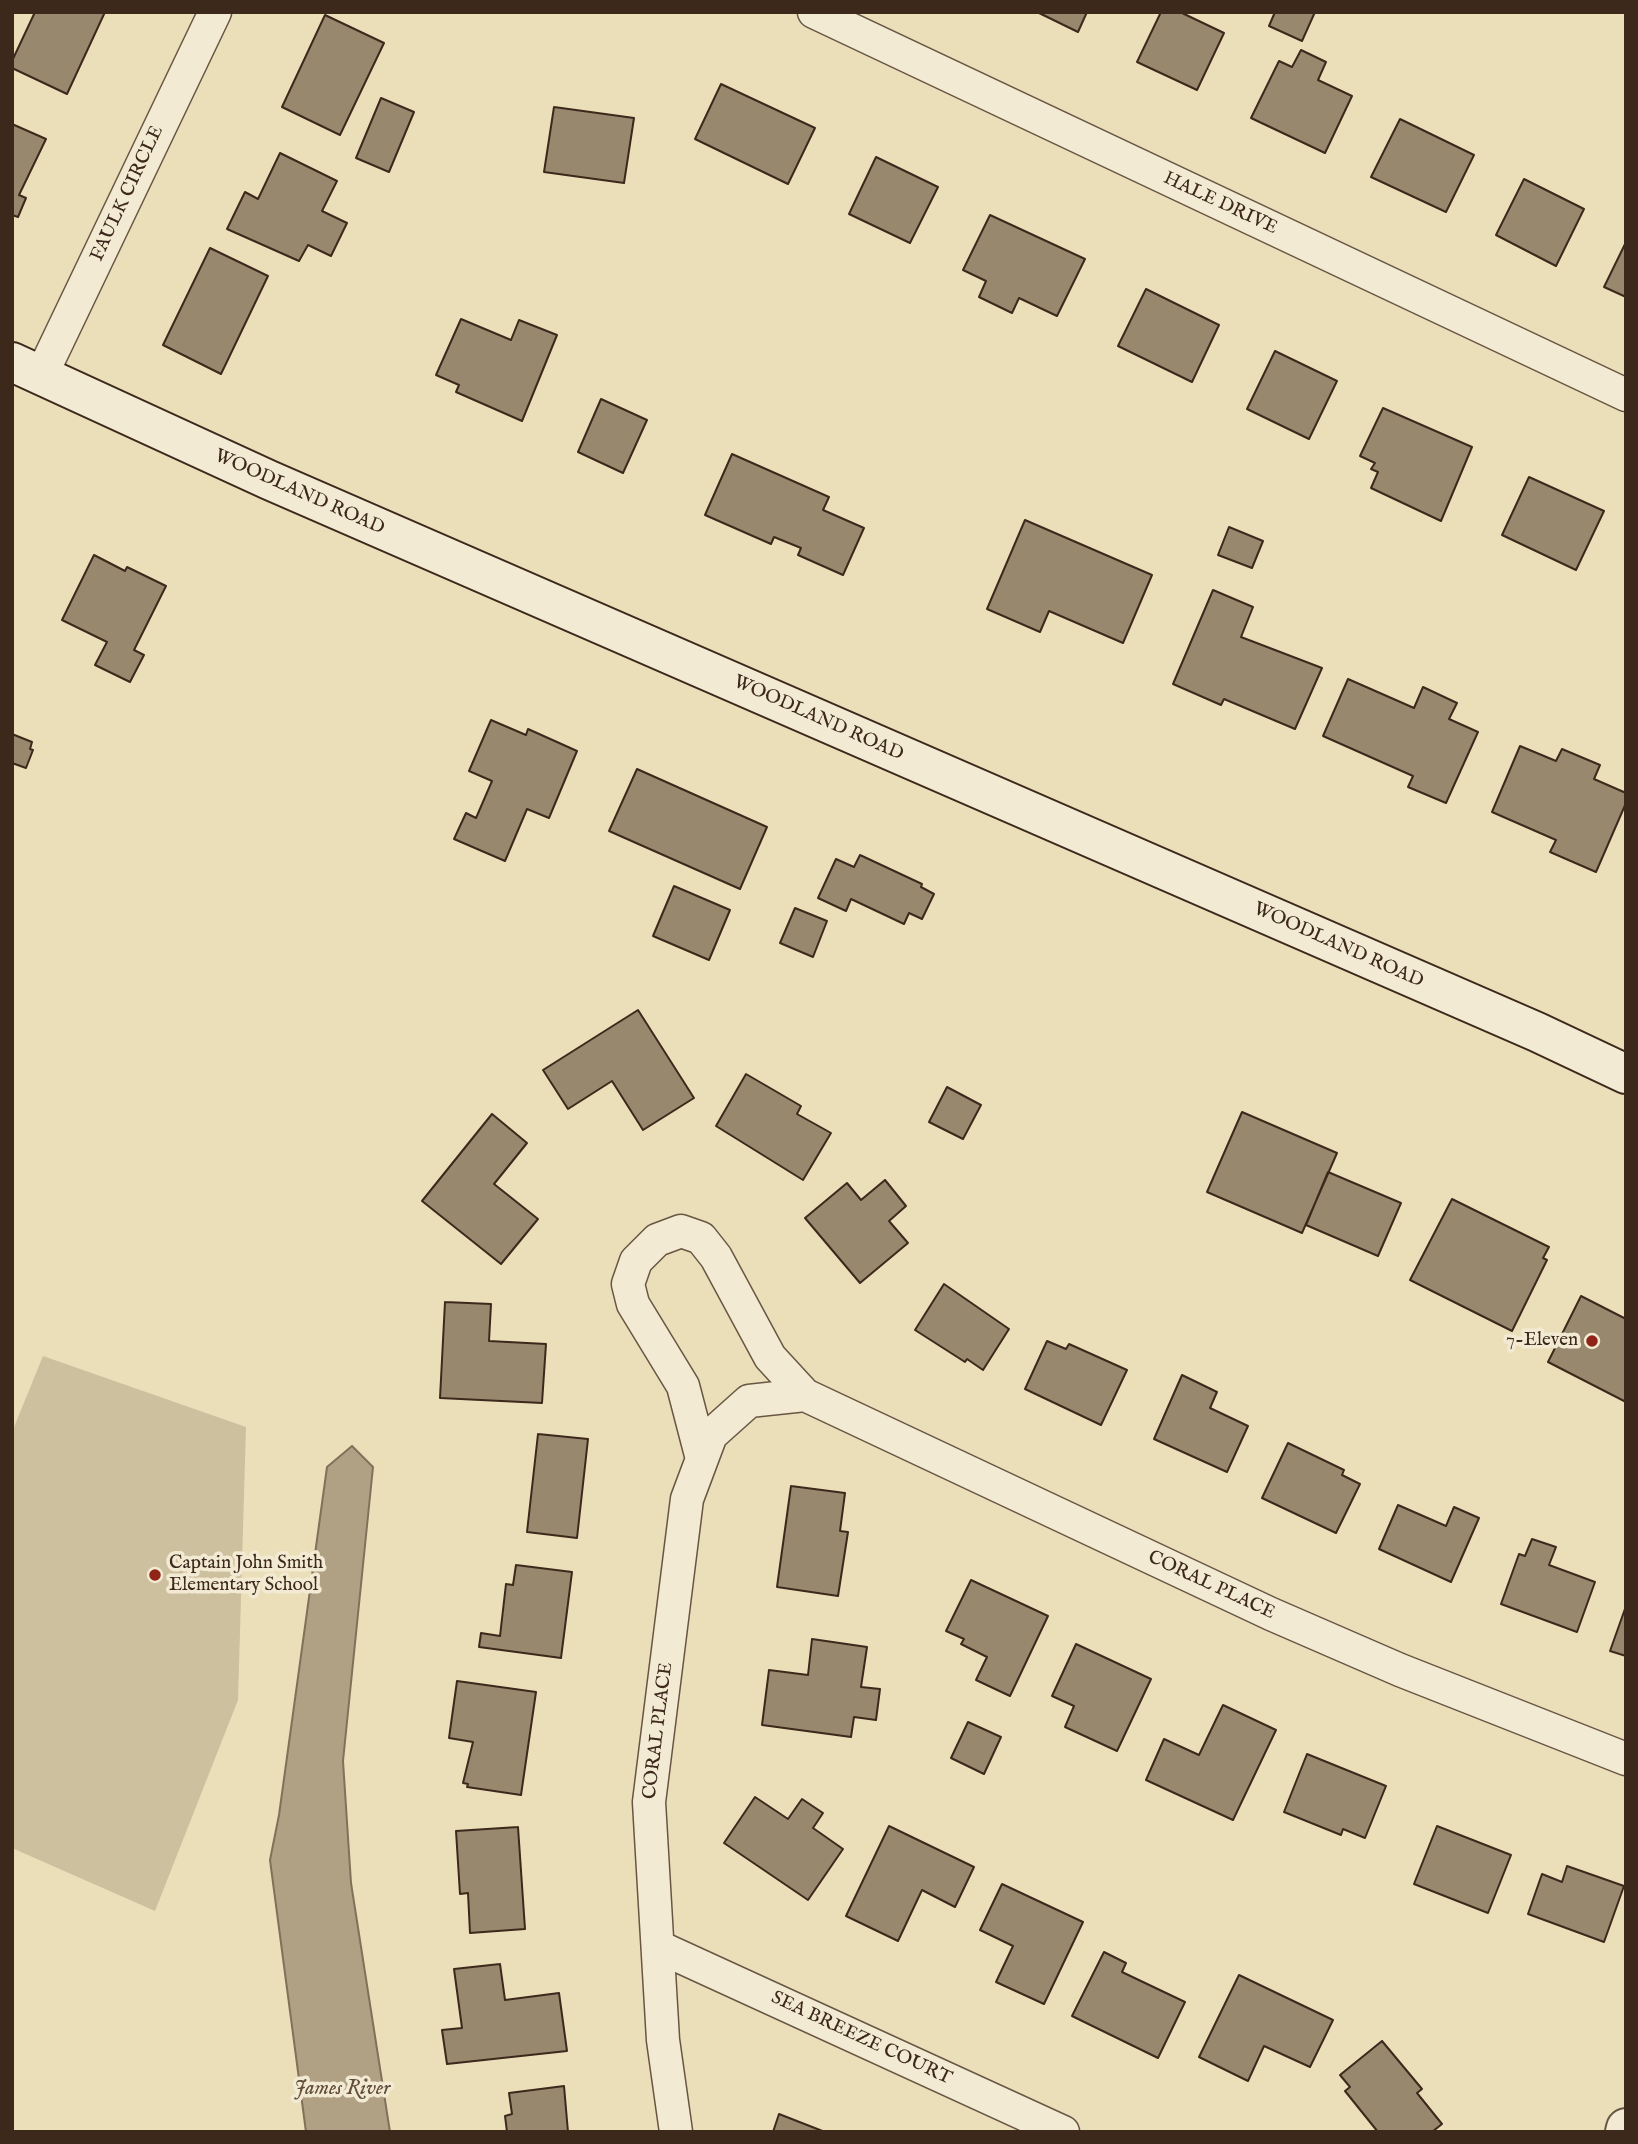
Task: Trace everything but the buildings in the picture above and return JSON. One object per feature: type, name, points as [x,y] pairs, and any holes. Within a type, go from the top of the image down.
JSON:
[{"type":"main road","name":"WOODLAND ROAD","points":[[27,369],[269,480],[1537,1032],[1626,1074]]},
{"type":"street","name":"FAULK CIRCLE","points":[[27,369],[215,12]]},
{"type":"street","name":"HALE DRIVE","points":[[814,12],[1626,395]]},
{"type":"street","name":"CORAL PLACE","points":[[702,1459],[683,1386],[633,1304],[628,1284],[636,1261],[657,1240],[681,1231],[702,1238],[716,1257],[770,1357],[805,1395],[1283,1619],[1399,1670],[1626,1759]]},
{"type":"street","name":"CORAL PLACE","points":[[676,2132],[663,2040],[649,1802],[687,1499],[711,1435],[749,1401],[805,1395]]},
{"type":"street","name":"SEA BREEZE COURT","points":[[659,1947],[1063,2132]]},
{"type":"shaded area","points":[[43,1356],[246,1427],[238,1700],[155,1911],[12,1848],[12,1432]]},
{"type":"water","name":"James River","points":[[352,1446],[373,1467],[343,1761],[351,1883],[390,2132],[306,2132],[270,1860],[279,1815],[327,1467]]},
{"type":"place","name":"7-Eleven","points":[[1592,1341]]},
{"type":"place","name":"Captain John Smith Elementary School","points":[[155,1575]]}]
